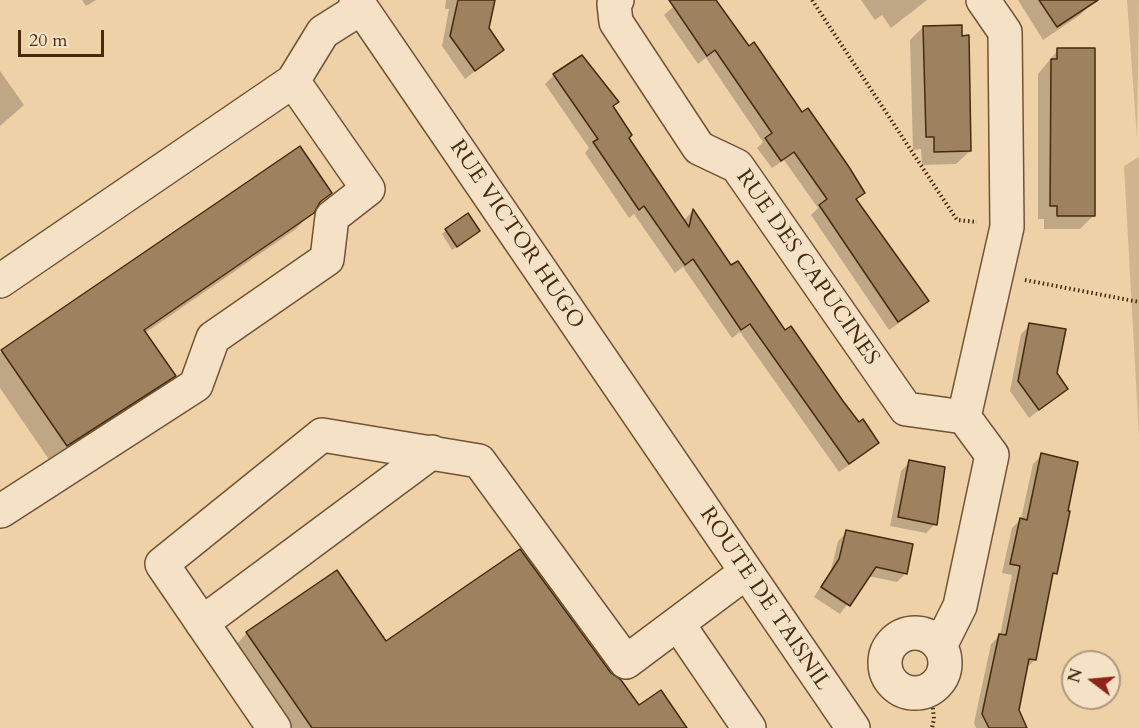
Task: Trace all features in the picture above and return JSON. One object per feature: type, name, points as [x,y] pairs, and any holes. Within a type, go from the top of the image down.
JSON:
[{"type":"street","name":"RUE DES CAPUCINES","points":[[616,0],[614,4],[616,22],[699,148],[737,166],[906,409],[964,417]]},
{"type":"street","points":[[940,646],[960,606],[992,455],[964,417],[1007,227],[1005,32],[983,0]]},
{"type":"street","points":[[0,281],[293,81],[323,32],[359,4]]},
{"type":"street","name":"RUE VICTOR HUGO","points":[[359,4],[676,470]]},
{"type":"street","points":[[0,510],[196,385],[213,338],[327,259],[332,217],[368,189],[293,81]]},
{"type":"street","points":[[274,728],[162,564],[322,435],[479,461],[626,662],[745,573]]},
{"type":"street","points":[[202,623],[432,452]]},
{"type":"street","name":"ROUTE DE TAISNIL","points":[[676,470],[853,728]]},
{"type":"street","points":[[678,624],[749,728]]},
{"type":"street","points":[[924,634],[940,646],[946,665],[938,683],[931,690],[921,694],[901,691],[888,677],[885,657],[889,647],[904,635],[924,634]]},
{"type":"path","points":[[812,0],[957,220],[1007,227]]},
{"type":"path","points":[[996,275],[1139,302]]},
{"type":"path","points":[[931,690],[934,719],[932,728]]},
{"type":"shaded area","points":[[1127,0],[1139,0],[1137,138]]},
{"type":"shaded area","points":[[1139,157],[1139,437],[1124,166]]},
{"type":"building","points":[[458,0],[495,0],[489,28],[504,50],[475,71],[450,36]]},
{"type":"building","points":[[669,0],[716,0],[749,46],[754,42],[802,112],[808,108],[849,167],[865,193],[856,199],[929,301],[898,322],[819,205],[827,199],[794,152],[781,161],[765,138],[772,133],[715,50],[707,56]]},
{"type":"building","points":[[1039,0],[1098,0],[1057,27]]},
{"type":"building","points":[[962,25],[962,36],[969,35],[971,151],[934,152],[934,137],[926,137],[923,26]]},
{"type":"building","points":[[1057,48],[1095,48],[1095,216],[1057,216],[1057,206],[1050,206],[1051,59],[1057,59]]},
{"type":"building","points":[[582,55],[619,102],[613,106],[632,135],[629,138],[689,227],[693,209],[731,265],[738,261],[785,330],[791,326],[843,401],[859,422],[863,419],[879,443],[849,464],[750,324],[741,330],[693,259],[685,265],[644,206],[639,210],[593,142],[598,139],[553,74]]},
{"type":"building","points":[[300,146],[332,193],[320,202],[314,213],[144,330],[176,376],[67,446],[1,350]]},
{"type":"building","points":[[468,213],[480,231],[457,247],[445,229]]},
{"type":"building","points":[[1029,323],[1066,329],[1057,373],[1068,389],[1039,410],[1018,381]]},
{"type":"building","points":[[1041,453],[1078,462],[1068,511],[1070,511],[1057,574],[1053,573],[1036,660],[1029,659],[1019,710],[1027,728],[989,728],[982,714],[999,634],[1006,635],[1020,566],[1010,564],[1020,518],[1027,520]]},
{"type":"building","points":[[909,460],[945,467],[937,525],[898,517]]},
{"type":"building","points":[[846,530],[913,544],[907,574],[876,567],[850,606],[821,587],[839,559]]},
{"type":"building","points":[[520,549],[611,673],[621,680],[639,705],[661,690],[687,728],[312,728],[246,632],[337,570],[386,641]]}]
